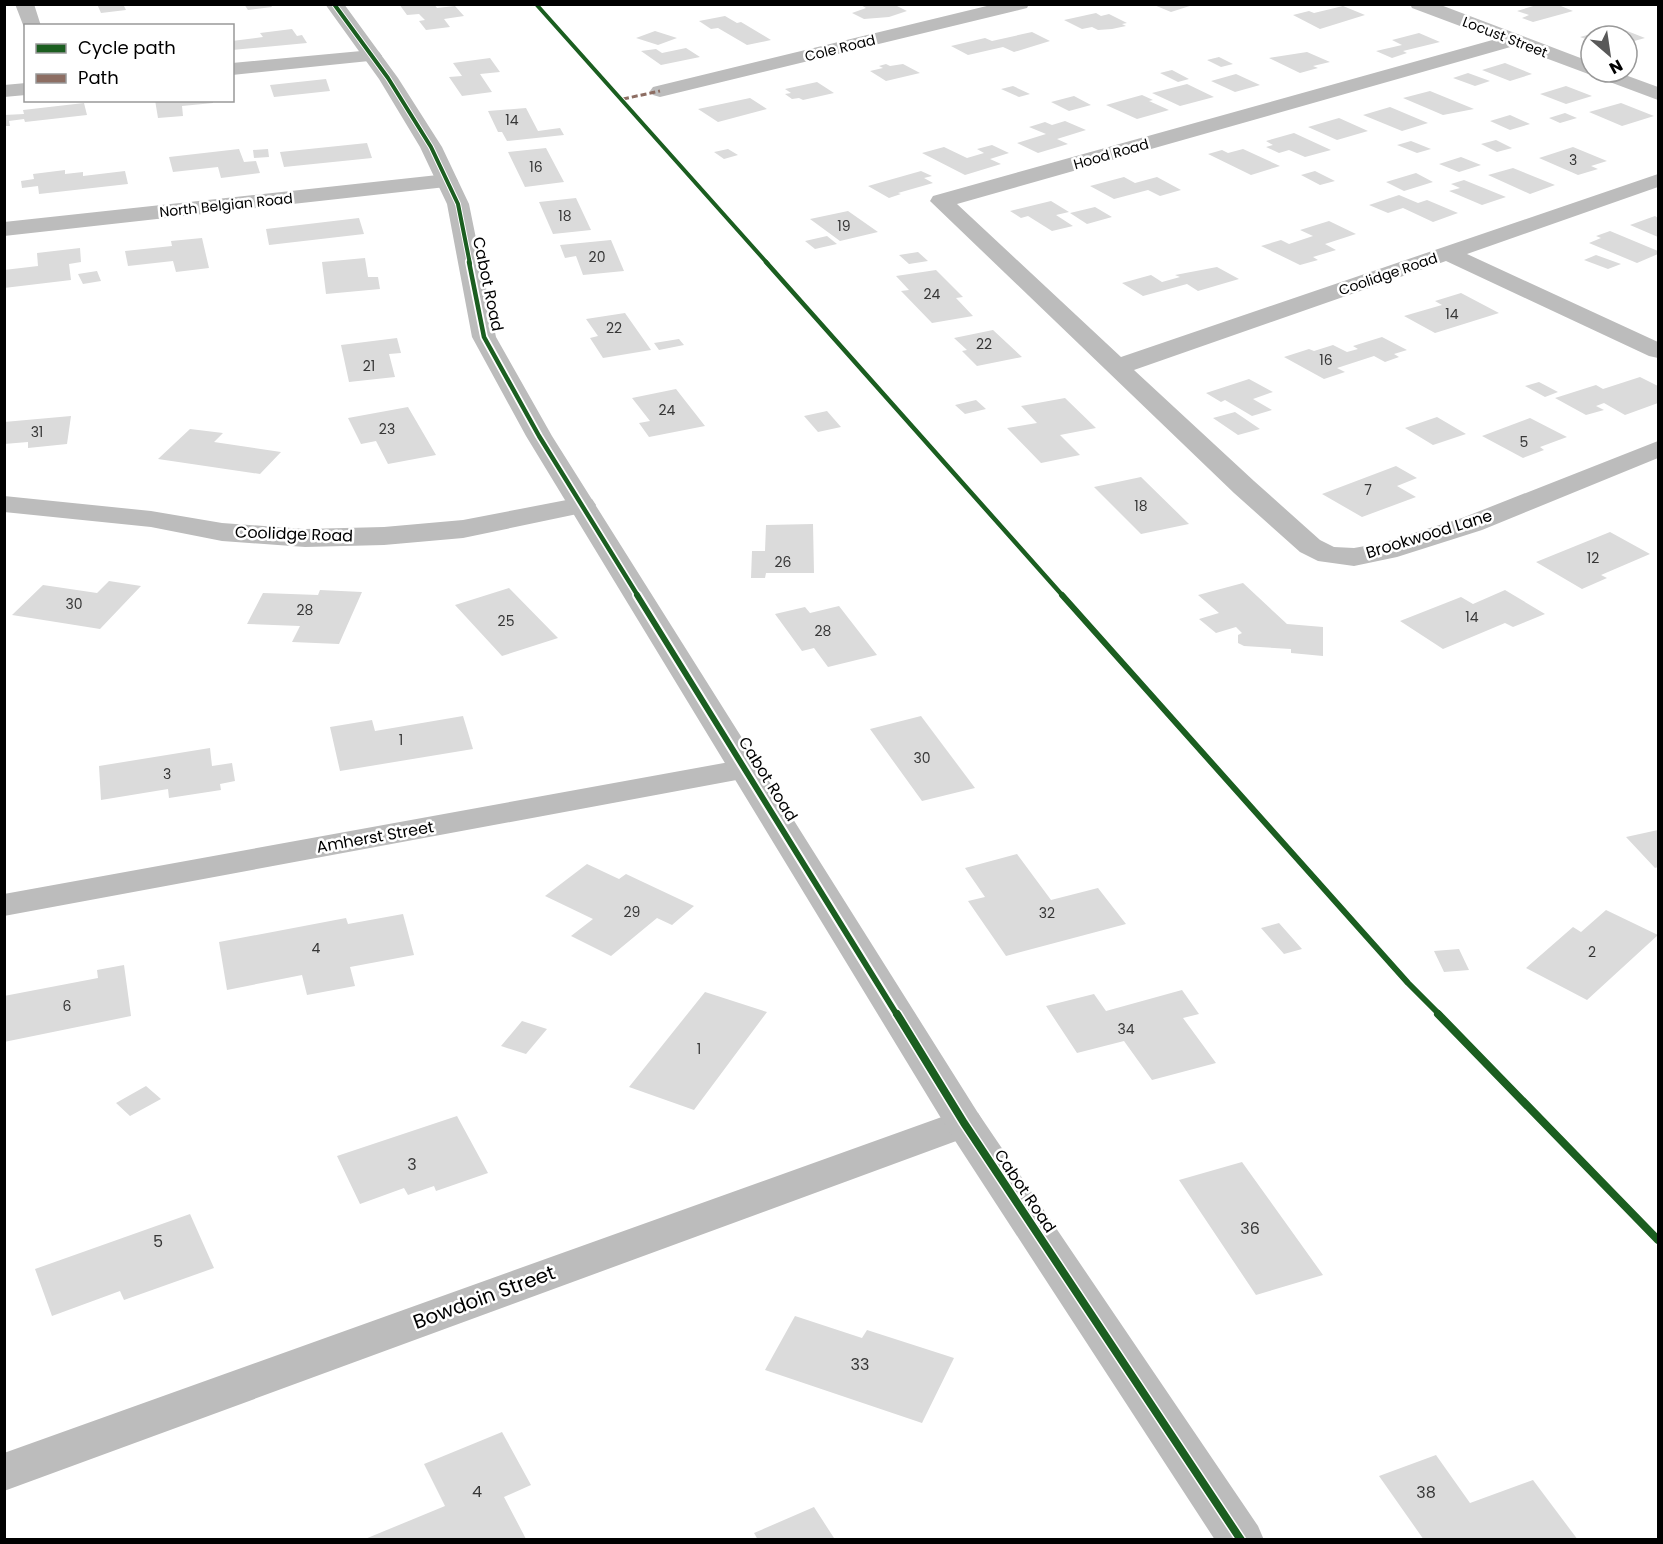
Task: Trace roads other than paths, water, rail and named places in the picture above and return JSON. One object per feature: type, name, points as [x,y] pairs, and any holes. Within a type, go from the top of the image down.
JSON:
[{"type":"main road","name":"Locust Street","points":[[1419,4],[1579,64]]},
{"type":"main road","points":[[1632,84],[1657,93]]},
{"type":"street","points":[[24,4],[31,24]]},
{"type":"street","name":"Cabot Road","points":[[334,4],[372,56],[431,147],[458,204],[484,337],[539,436],[964,1123],[1240,1539]]},
{"type":"street","name":"Cole Road","points":[[660,91],[1020,4]]},
{"type":"street","name":"Hood Road","points":[[1117,367],[940,201],[1514,40]]},
{"type":"street","points":[[234,69],[372,56]]},
{"type":"street","points":[[4,92],[24,89]]},
{"type":"street","name":"Coolidge Road","points":[[1117,367],[1659,180]]},
{"type":"street","name":"North Belgian Road","points":[[4,229],[447,181]]},
{"type":"street","points":[[1447,253],[1659,351]]},
{"type":"street","name":"Brookwood Lane","points":[[1117,367],[1310,546],[1328,555],[1354,557],[1387,550],[1472,524],[1659,449]]},
{"type":"street","name":"Coolidge Road","points":[[4,504],[151,519],[222,532],[305,538],[384,536],[463,529],[582,505]]},
{"type":"street","name":"Amherst Street","points":[[4,905],[746,769]]},
{"type":"street","name":"Bowdoin Street","points":[[4,1472],[964,1123]]}]
